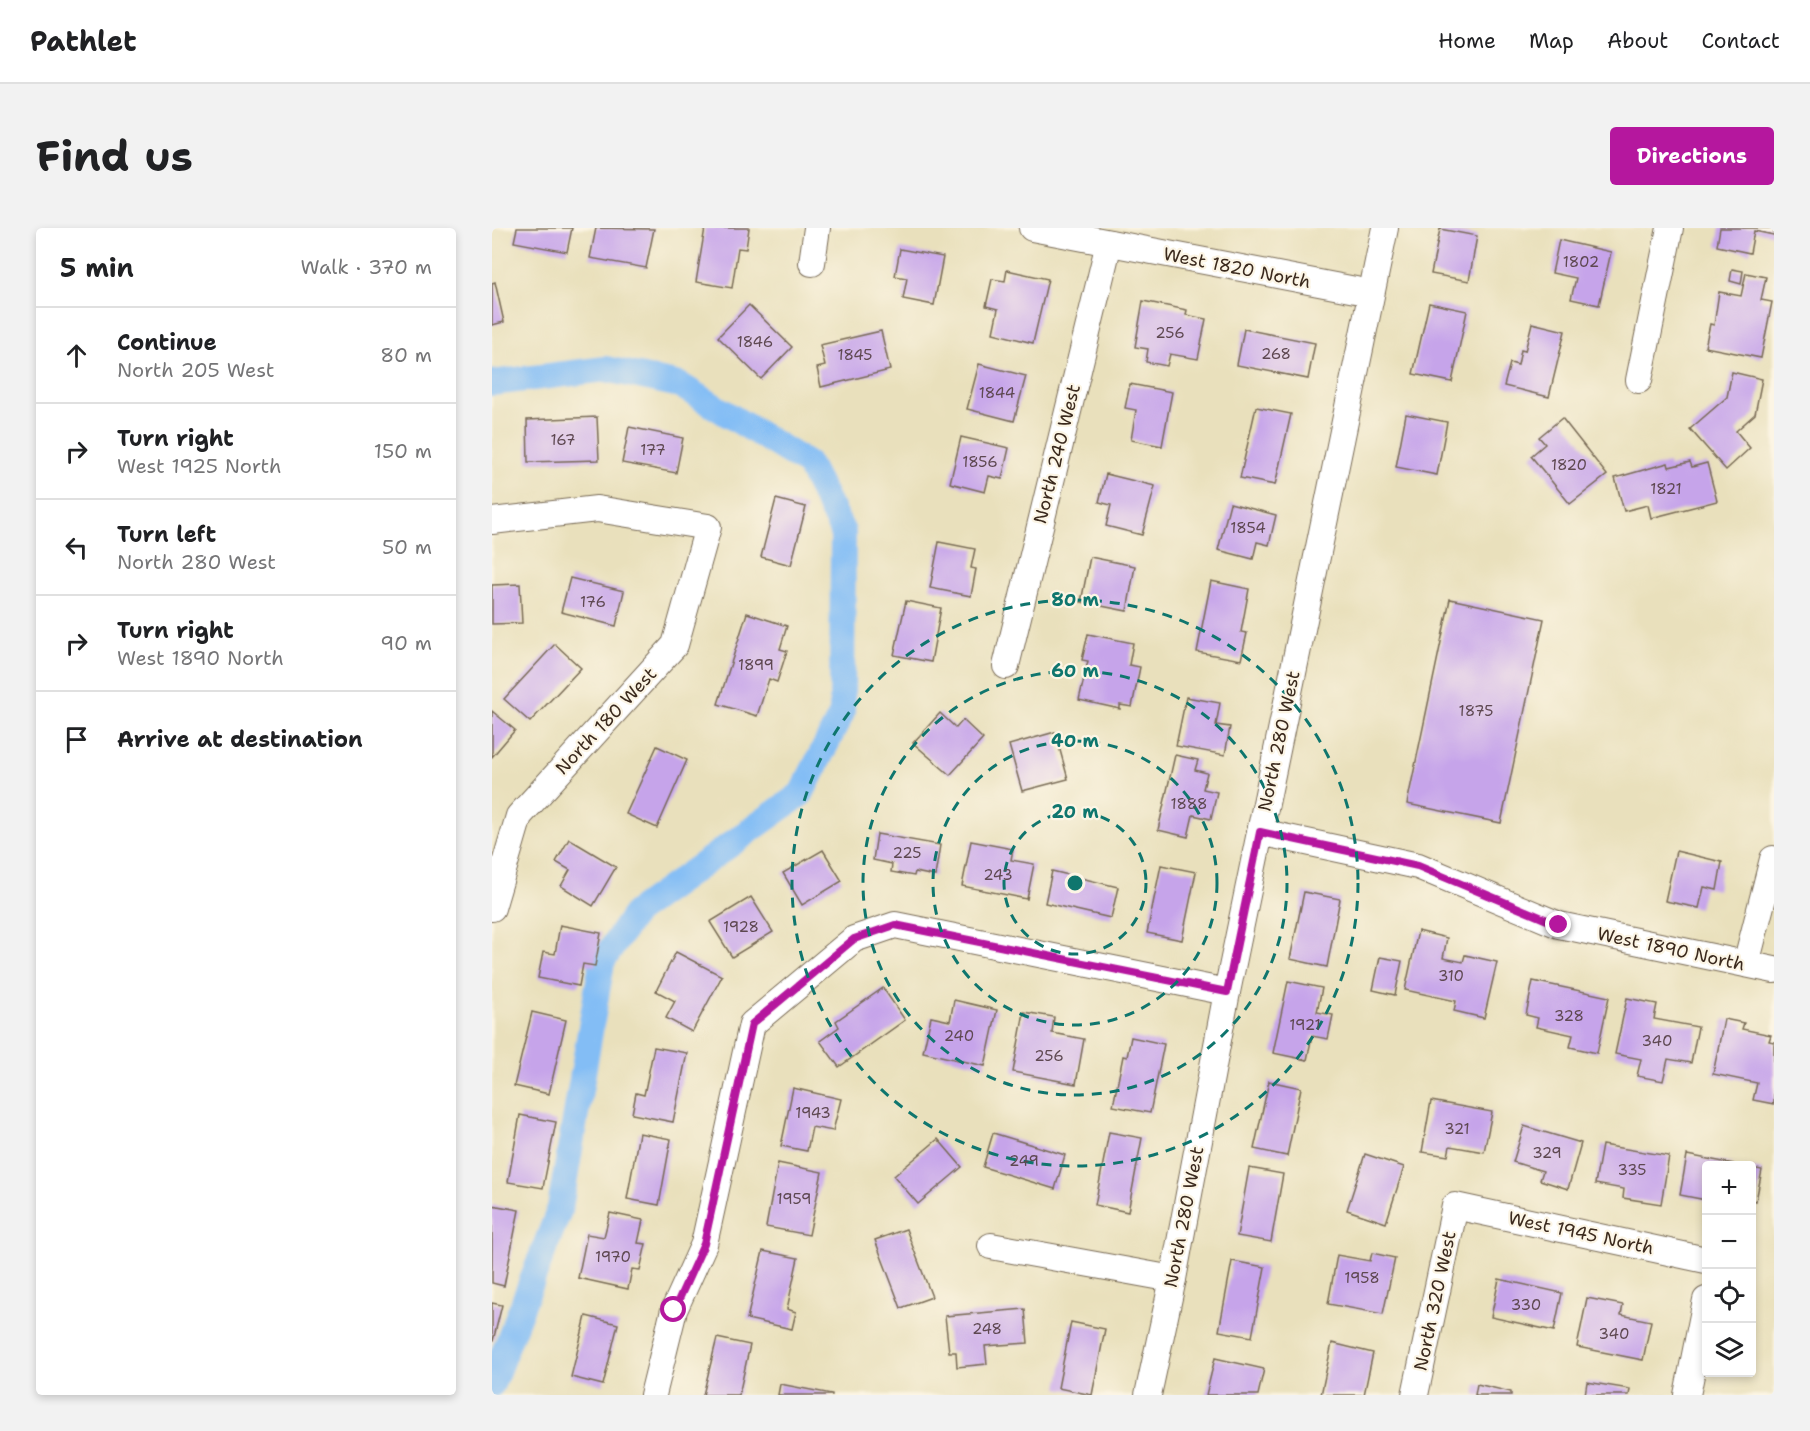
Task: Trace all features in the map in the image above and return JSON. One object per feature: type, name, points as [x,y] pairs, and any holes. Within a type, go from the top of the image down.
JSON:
[{"type":"street","points":[[812,263],[817,228]]},
{"type":"street","name":"West 1820 North","points":[[1032,228],[1371,293]]},
{"type":"street","name":"North 280 West","points":[[1148,1395],[1173,1279],[1227,992],[1385,228]]},
{"type":"street","points":[[1640,380],[1670,228]]},
{"type":"street","name":"North 240 West","points":[[1006,666],[1109,243]]},
{"type":"street","name":"North 180 West","points":[[492,521],[597,509],[708,527],[675,645],[519,816],[492,908]]},
{"type":"street","name":"West 1890 North","points":[[1260,832],[1418,866],[1559,925],[1774,970]]},
{"type":"street","points":[[1746,964],[1773,859]]},
{"type":"street","points":[[653,1395],[674,1310],[704,1244],[752,1024],[854,939],[895,925],[1227,992]]},
{"type":"street","name":"West 1945 North","points":[[1455,1206],[1702,1259]]},
{"type":"street","name":"North 320 West","points":[[1415,1395],[1455,1206]]},
{"type":"street","points":[[991,1246],[1173,1279]]},
{"type":"street","points":[[1687,1395],[1702,1323]]},
{"type":"building","points":[[517,228],[572,228],[567,252],[514,242]]},
{"type":"building","points":[[596,228],[654,229],[646,268],[590,258]]},
{"type":"building","points":[[705,228],[749,228],[746,249],[738,248],[732,288],[696,282]]},
{"type":"building","points":[[1720,228],[1774,228],[1774,235],[1754,231],[1750,253],[1717,246]]},
{"type":"building","points":[[1440,229],[1477,236],[1469,281],[1431,274]]},
{"type":"building","points":[[1559,240],[1611,252],[1599,305],[1571,299],[1576,278],[1552,273]]},
{"type":"building","points":[[900,249],[943,257],[934,305],[903,299],[907,278],[895,276]]},
{"type":"building","points":[[1732,269],[1743,271],[1741,284],[1730,281]]},
{"type":"building","points":[[1007,270],[1048,279],[1033,343],[993,333],[998,309],[986,306],[992,279],[1005,281]]},
{"type":"building","points":[[1746,273],[1766,277],[1761,300],[1772,302],[1761,358],[1705,347],[1710,324],[1714,325],[1719,292],[1741,296]]},
{"type":"building","points":[[495,282],[504,322],[492,325],[492,283]]},
{"type":"building","points":[[1143,301],[1187,310],[1186,315],[1206,319],[1198,359],[1170,354],[1167,366],[1146,362],[1148,349],[1135,347]]},
{"type":"building","points":[[1429,303],[1467,311],[1452,382],[1413,374]]},
{"type":"building","points":[[749,305],[792,347],[761,379],[718,337]]},
{"type":"building","points":[[1532,323],[1565,331],[1549,397],[1504,386],[1510,363],[1518,365],[1521,350],[1525,351]]},
{"type":"building","points":[[1244,329],[1315,343],[1308,379],[1237,365]]},
{"type":"building","points":[[881,331],[890,370],[821,387],[817,368],[825,366],[820,345]]},
{"type":"building","points":[[979,364],[1026,376],[1014,421],[967,409]]},
{"type":"building","points":[[1732,372],[1762,379],[1755,414],[1736,431],[1750,448],[1726,470],[1690,429],[1727,397]]},
{"type":"building","points":[[1130,384],[1172,392],[1162,446],[1131,440],[1136,410],[1125,408]]},
{"type":"building","points":[[1256,407],[1291,414],[1275,485],[1240,478]]},
{"type":"building","points":[[1406,414],[1447,422],[1437,475],[1396,467]]},
{"type":"building","points":[[597,417],[599,460],[528,462],[527,420]]},
{"type":"building","points":[[1562,418],[1607,475],[1570,504],[1531,456],[1545,444],[1539,437]]},
{"type":"building","points":[[629,427],[683,438],[676,473],[622,463]]},
{"type":"building","points":[[961,437],[1009,448],[1002,479],[989,476],[985,492],[950,483]]},
{"type":"building","points":[[1690,462],[1692,467],[1707,463],[1717,501],[1651,518],[1648,505],[1624,511],[1615,478],[1668,463],[1669,467]]},
{"type":"building","points":[[1106,474],[1155,486],[1142,535],[1106,526],[1111,505],[1099,502]]},
{"type":"building","points":[[776,499],[806,507],[791,565],[761,557]]},
{"type":"building","points":[[1230,503],[1276,515],[1269,545],[1257,542],[1253,559],[1218,550]]},
{"type":"building","points":[[939,542],[975,549],[971,568],[976,569],[971,596],[930,588]]},
{"type":"building","points":[[1090,557],[1135,566],[1127,611],[1081,602]]},
{"type":"building","points":[[570,578],[624,591],[616,626],[561,612]]},
{"type":"building","points":[[1211,581],[1249,589],[1241,632],[1247,633],[1241,660],[1197,652]]},
{"type":"building","points":[[520,584],[522,623],[492,624],[492,585]]},
{"type":"building","points":[[1450,599],[1544,619],[1501,823],[1407,804]]},
{"type":"building","points":[[906,601],[941,608],[931,662],[894,655]]},
{"type":"building","points":[[747,613],[787,626],[780,649],[787,651],[777,682],[769,679],[757,716],[718,704]]},
{"type":"building","points":[[1088,634],[1133,643],[1129,665],[1140,667],[1132,707],[1120,705],[1120,709],[1079,700],[1088,661],[1082,660]]},
{"type":"building","points":[[555,644],[581,668],[530,722],[504,699]]},
{"type":"building","points":[[1186,697],[1220,703],[1216,725],[1230,727],[1225,755],[1176,746]]},
{"type":"building","points":[[492,711],[515,730],[492,757]]},
{"type":"building","points":[[940,713],[956,728],[963,720],[983,739],[950,775],[913,743]]},
{"type":"building","points":[[1055,732],[1068,779],[1022,791],[1009,745]]},
{"type":"building","points":[[657,746],[687,760],[657,828],[626,814]]},
{"type":"building","points":[[1175,755],[1198,760],[1195,770],[1207,773],[1203,789],[1217,792],[1211,819],[1193,815],[1188,837],[1158,830]]},
{"type":"building","points":[[877,834],[940,845],[935,876],[915,872],[914,876],[891,872],[892,864],[873,860]]},
{"type":"building","points":[[569,839],[616,867],[593,906],[561,886],[570,870],[556,862]]},
{"type":"building","points":[[971,841],[1013,849],[1011,860],[1034,864],[1027,899],[962,886]]},
{"type":"building","points":[[823,850],[842,881],[802,905],[783,873]]},
{"type":"building","points":[[1676,851],[1722,862],[1717,890],[1704,887],[1699,908],[1665,901]]},
{"type":"building","points":[[1161,865],[1196,872],[1182,940],[1147,933]]},
{"type":"building","points":[[1052,871],[1118,887],[1111,918],[1045,903]]},
{"type":"building","points":[[1304,892],[1340,899],[1327,967],[1290,959]]},
{"type":"building","points":[[751,897],[773,932],[732,957],[710,922]]},
{"type":"building","points":[[560,925],[601,933],[595,966],[583,964],[579,986],[538,978],[543,952],[555,954]]},
{"type":"building","points":[[1418,931],[1447,938],[1443,958],[1463,962],[1465,955],[1497,962],[1484,1018],[1454,1011],[1456,1001],[1405,990]]},
{"type":"building","points":[[676,952],[722,976],[692,1032],[666,1018],[675,1001],[656,991]]},
{"type":"building","points":[[1380,957],[1402,961],[1395,995],[1373,990]]},
{"type":"building","points":[[1288,981],[1322,988],[1317,1012],[1333,1015],[1328,1039],[1312,1036],[1307,1060],[1273,1053]]},
{"type":"building","points":[[1533,981],[1609,997],[1597,1053],[1570,1047],[1573,1035],[1536,1027],[1538,1018],[1526,1015]]},
{"type":"building","points":[[883,988],[905,1020],[839,1067],[820,1041],[839,1027],[836,1021]]},
{"type":"building","points":[[1627,998],[1657,1004],[1654,1019],[1698,1027],[1691,1063],[1668,1059],[1663,1081],[1637,1076],[1641,1059],[1615,1054]]},
{"type":"building","points":[[954,1000],[997,1010],[985,1066],[923,1052],[931,1017],[950,1021]]},
{"type":"building","points":[[532,1012],[566,1020],[549,1094],[514,1086]]},
{"type":"building","points":[[1024,1012],[1054,1017],[1052,1033],[1084,1039],[1076,1084],[1013,1072]]},
{"type":"building","points":[[1724,1019],[1744,1023],[1742,1029],[1771,1035],[1769,1041],[1774,1042],[1774,1104],[1753,1100],[1757,1083],[1713,1074]]},
{"type":"building","points":[[1131,1037],[1164,1044],[1150,1113],[1113,1106],[1123,1056],[1127,1057]]},
{"type":"building","points":[[654,1047],[687,1053],[673,1122],[632,1114],[636,1093],[644,1095]]},
{"type":"building","points":[[1269,1081],[1301,1088],[1287,1156],[1254,1149]]},
{"type":"building","points":[[793,1088],[841,1099],[833,1131],[812,1127],[807,1151],[781,1146]]},
{"type":"building","points":[[1431,1101],[1492,1112],[1484,1152],[1450,1146],[1448,1156],[1422,1152]]},
{"type":"building","points":[[520,1115],[556,1122],[543,1188],[508,1182]]},
{"type":"building","points":[[1524,1126],[1581,1143],[1568,1189],[1540,1180],[1543,1171],[1513,1162]]},
{"type":"building","points":[[1109,1132],[1142,1138],[1128,1212],[1095,1205]]},
{"type":"building","points":[[639,1133],[671,1139],[659,1205],[627,1199]]},
{"type":"building","points":[[993,1133],[1065,1155],[1055,1189],[983,1167]]},
{"type":"building","points":[[938,1139],[962,1167],[918,1204],[894,1176]]},
{"type":"building","points":[[1602,1145],[1669,1156],[1661,1204],[1623,1198],[1624,1189],[1595,1184]]},
{"type":"building","points":[[1365,1154],[1404,1167],[1386,1223],[1347,1210]]},
{"type":"building","points":[[1687,1155],[1718,1161],[1702,1161],[1702,1199],[1680,1195]]},
{"type":"building","points":[[778,1163],[822,1172],[809,1235],[766,1227]]},
{"type":"building","points":[[1249,1168],[1283,1174],[1271,1242],[1237,1236]]},
{"type":"building","points":[[1756,1169],[1762,1170],[1756,1201]]},
{"type":"building","points":[[492,1205],[519,1210],[504,1286],[492,1283]]},
{"type":"building","points":[[610,1213],[643,1220],[638,1243],[646,1244],[640,1270],[632,1269],[628,1289],[578,1278],[587,1234],[604,1237]]},
{"type":"building","points":[[906,1229],[932,1297],[901,1308],[875,1240]]},
{"type":"building","points":[[763,1251],[798,1258],[787,1309],[796,1312],[792,1329],[747,1319]]},
{"type":"building","points":[[1372,1253],[1395,1258],[1383,1314],[1328,1304],[1337,1255],[1370,1261]]},
{"type":"building","points":[[1232,1261],[1265,1267],[1252,1337],[1219,1331]]},
{"type":"building","points":[[1499,1279],[1562,1293],[1554,1331],[1491,1317]]},
{"type":"building","points":[[1587,1298],[1623,1305],[1621,1315],[1651,1321],[1643,1360],[1577,1347]]},
{"type":"building","points":[[492,1303],[502,1305],[493,1341],[492,1341]]},
{"type":"building","points":[[1025,1309],[1028,1343],[985,1346],[987,1364],[957,1367],[956,1352],[949,1352],[945,1316]]},
{"type":"building","points":[[586,1316],[618,1324],[603,1385],[571,1377]]},
{"type":"building","points":[[1071,1322],[1105,1329],[1092,1395],[1058,1388]]},
{"type":"building","points":[[717,1338],[750,1345],[739,1395],[703,1395]]},
{"type":"building","points":[[1332,1343],[1373,1353],[1364,1395],[1321,1395]]},
{"type":"building","points":[[1215,1358],[1264,1369],[1258,1395],[1206,1395]]},
{"type":"building","points":[[1587,1382],[1630,1389],[1629,1395],[1585,1395]]},
{"type":"building","points":[[780,1384],[832,1394],[832,1395],[778,1395]]},
{"type":"building","points":[[1477,1384],[1511,1392],[1511,1395],[1475,1395]]},
{"type":"waterway","points":[[492,383],[606,369],[680,385],[808,464],[843,532],[842,713],[801,794],[636,912],[602,962],[560,1208],[492,1384]]},
{"type":"route","points":[[674,1310],[704,1244],[752,1024],[854,939],[895,925],[1227,992],[1260,832],[1418,866],[1559,925]]}]
